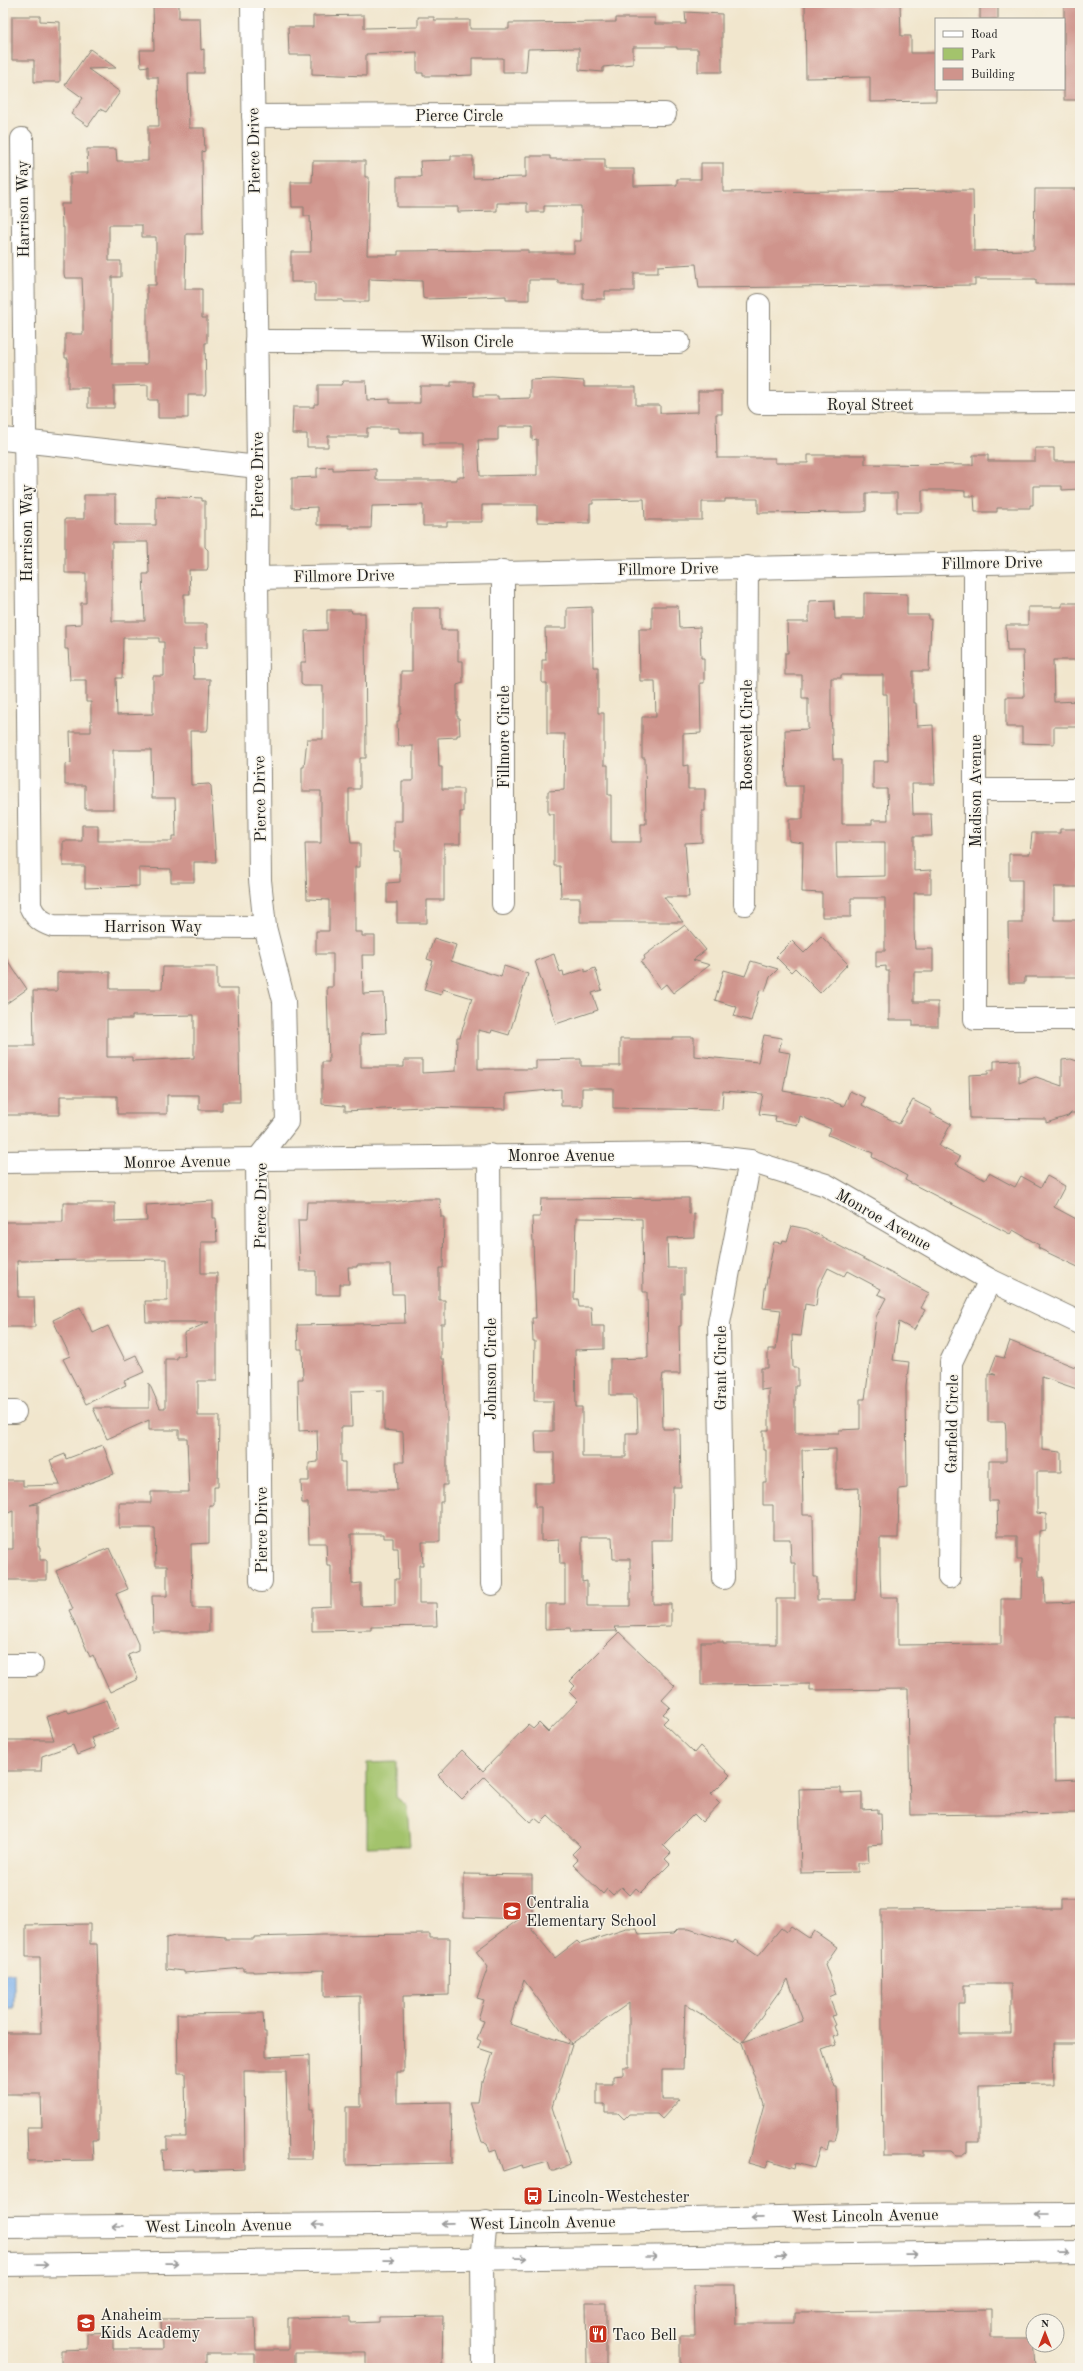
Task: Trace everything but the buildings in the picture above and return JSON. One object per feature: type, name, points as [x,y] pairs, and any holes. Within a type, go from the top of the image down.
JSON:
[{"type":"street","name":"Pierce Drive","points":[[252,3],[252,116],[258,467],[257,578],[260,880],[265,927],[284,1001],[287,1122],[257,1160],[261,1581]]},
{"type":"street","name":"Pierce Circle","points":[[252,116],[665,114]]},
{"type":"street","name":"Harrison Way","points":[[22,139],[28,896],[30,906],[39,927],[265,927]]},
{"type":"street","name":"Royal Street","points":[[759,305],[759,403],[1080,402]]},
{"type":"street","name":"Wilson Circle","points":[[256,341],[679,342]]},
{"type":"street","points":[[3,439],[258,467]]},
{"type":"street","name":"Fillmore Drive","points":[[257,578],[503,571],[1080,561]]},
{"type":"street","name":"Madison Avenue","points":[[975,563],[975,1019],[1080,1019]]},
{"type":"street","name":"Roosevelt Circle","points":[[745,904],[747,567]]},
{"type":"street","name":"Fillmore Circle","points":[[503,571],[503,904]]},
{"type":"street","points":[[975,790],[1080,790]]},
{"type":"street","name":"Monroe Avenue","points":[[3,1162],[257,1160],[489,1155],[691,1154],[750,1161],[826,1185],[990,1280],[1080,1323]]},
{"type":"street","name":"Johnson Circle","points":[[489,1155],[492,1584]]},
{"type":"street","name":"Grant Circle","points":[[723,1578],[718,1323],[750,1161]]},
{"type":"street","name":"Garfield Circle","points":[[949,1577],[951,1362],[990,1280]]},
{"type":"street","points":[[3,1665],[32,1665]]},
{"type":"street","name":"West Lincoln Avenue","points":[[3,2227],[1080,2214]]},
{"type":"street","points":[[483,2368],[482,2259],[486,2222]]},
{"type":"street","points":[[3,2265],[1080,2252]]},
{"type":"green space","points":[[396,1762],[396,1797],[407,1806],[410,1846],[367,1847],[367,1763]]},
{"type":"water","points":[[3,1973],[14,1973],[14,2009],[3,2009]]},
{"type":"place","name":"Centralia Elementary School","points":[[512,1911]]},
{"type":"place","name":"Lincoln-Westchester","points":[[533,2196]]},
{"type":"place","name":"Anaheim Kids Academy","points":[[86,2323]]},
{"type":"place","name":"Taco Bell","points":[[598,2334]]}]
